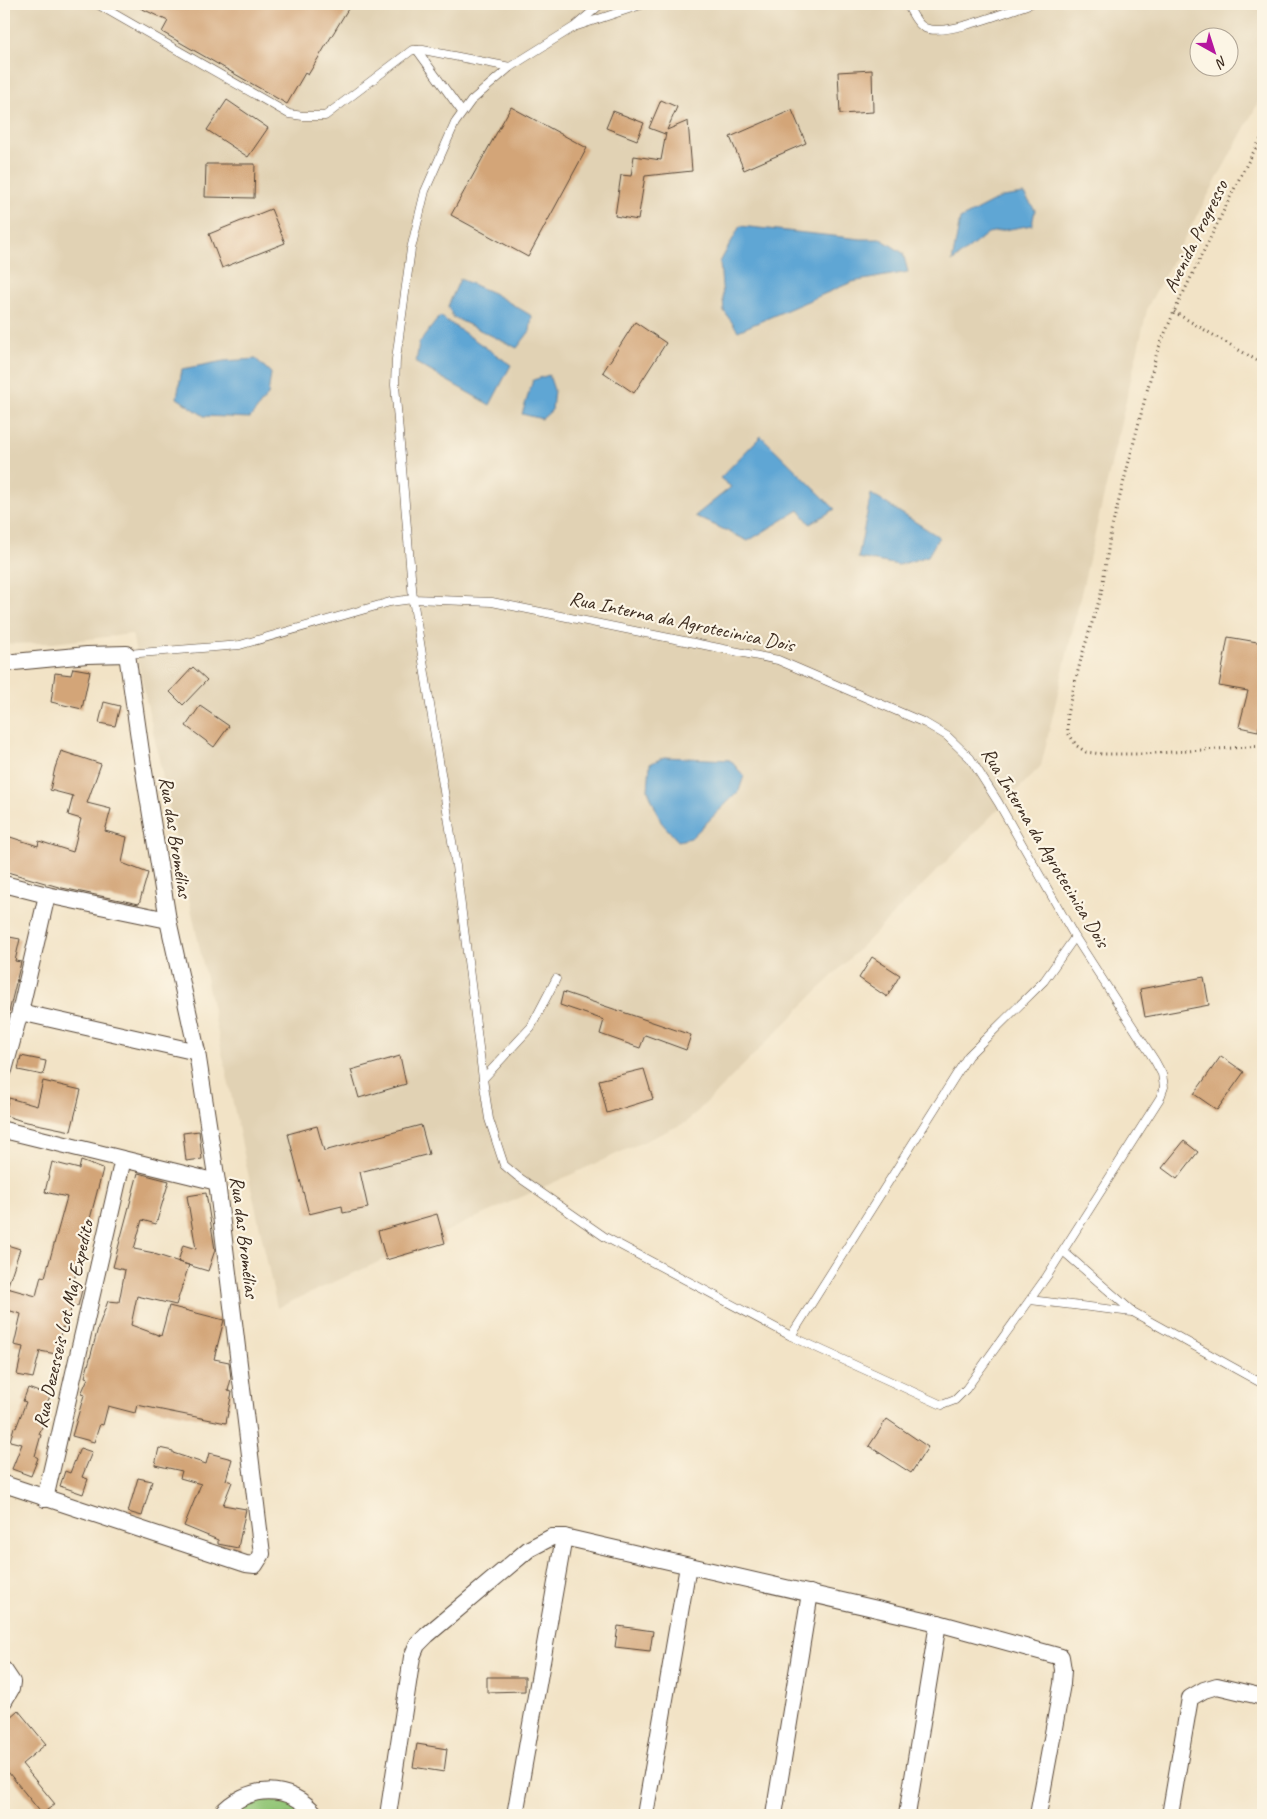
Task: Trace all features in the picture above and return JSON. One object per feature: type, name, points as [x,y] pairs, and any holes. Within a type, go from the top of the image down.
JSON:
[{"type":"street","name":"Rua Interna da Agrotecinica Dois","points":[[4,663],[87,655],[127,654]]},
{"type":"street","name":"Rua das Bromélias","points":[[4,1484],[246,1564],[254,1565],[262,1554],[217,1182],[197,1052],[168,920],[127,654]]},
{"type":"street","points":[[4,884],[47,895],[168,920]]},
{"type":"street","points":[[4,1070],[20,1012],[47,895]]},
{"type":"street","points":[[20,1012],[197,1052]]},
{"type":"street","points":[[4,1130],[217,1182]]},
{"type":"street","name":"Rua Dezesseis Lot Maj Expedito","points":[[46,1499],[123,1159]]},
{"type":"street","points":[[388,1815],[412,1657],[417,1645],[529,1549],[552,1537],[564,1538],[938,1623],[1061,1657],[1063,1670],[1062,1684],[1038,1815]]},
{"type":"street","points":[[515,1815],[564,1538]]},
{"type":"street","points":[[645,1815],[688,1566]]},
{"type":"street","points":[[774,1815],[810,1593]]},
{"type":"street","points":[[907,1815],[938,1623]]},
{"type":"street","points":[[4,1670],[12,1682],[11,1689],[4,1701]]},
{"type":"street","points":[[1170,1815],[1190,1698],[1204,1690],[1217,1686],[1263,1697]]},
{"type":"street","points":[[220,1815],[229,1805],[247,1794],[268,1791],[289,1794],[308,1805],[316,1815]]},
{"type":"lane","points":[[97,4],[289,114],[325,116],[412,50],[510,67]]},
{"type":"lane","points":[[601,4],[574,26],[510,67],[471,101],[455,123],[425,190],[412,249],[396,358],[395,385],[413,599],[456,866],[489,1119],[504,1165],[605,1237],[792,1336],[942,1405],[955,1400],[966,1389],[1063,1251],[1133,1312],[1263,1384]]},
{"type":"lane","points":[[574,26],[644,4]]},
{"type":"lane","points":[[907,4],[921,25],[932,30],[981,21],[1030,4]]},
{"type":"lane","points":[[417,50],[462,112]]},
{"type":"lane","name":"Rua Interna da Agrotecinica Dois","points":[[127,654],[240,645],[390,602],[413,599],[492,602],[778,660],[925,723],[947,736],[970,758],[998,802],[1075,937],[1162,1074],[1164,1088],[1160,1098],[1063,1251]]},
{"type":"lane","points":[[792,1336],[968,1056],[1044,981],[1075,937]]},
{"type":"lane","points":[[483,1079],[532,1027],[556,979]]},
{"type":"lane","points":[[1030,1300],[1133,1312]]},
{"type":"path","name":"Avenida Progresso","points":[[1263,135],[1242,173],[1174,312],[1263,364]]},
{"type":"path","points":[[1174,312],[1157,352],[1137,427],[1111,532],[1101,594],[1082,655],[1067,714],[1068,733],[1077,746],[1086,752],[1102,754],[1142,754],[1263,746]]},
{"type":"shaded area","points":[[4,4],[1263,4],[1263,94],[1148,306],[1041,766],[687,1122],[277,1308],[132,634],[53,643],[4,644]]},
{"type":"green space","points":[[263,1800],[285,1804],[295,1808],[304,1815],[231,1815],[247,1804]]},
{"type":"water","points":[[1024,194],[1035,210],[1032,225],[988,233],[952,262],[960,219],[1002,197]]},
{"type":"water","points":[[740,226],[861,239],[881,239],[903,253],[908,272],[852,282],[738,331],[724,311],[720,262]]},
{"type":"water","points":[[460,279],[493,293],[532,316],[530,331],[517,348],[453,317],[448,306]]},
{"type":"water","points":[[440,316],[511,365],[490,405],[416,363],[419,343]]},
{"type":"water","points":[[256,359],[271,373],[268,395],[250,418],[204,416],[177,398],[182,369],[224,361]]},
{"type":"water","points":[[549,375],[554,390],[552,410],[542,419],[522,414],[533,380]]},
{"type":"water","points":[[761,436],[835,509],[810,524],[799,510],[748,541],[695,516],[731,487],[720,478]]},
{"type":"water","points":[[871,494],[939,537],[928,556],[899,565],[858,558]]},
{"type":"water","points":[[664,757],[730,760],[744,776],[739,791],[691,838],[678,841],[661,822],[648,790],[650,764]]},
{"type":"building","points":[[132,4],[351,4],[308,75],[305,73],[287,104],[162,32],[168,21]]},
{"type":"building","points":[[872,70],[873,112],[840,114],[838,72]]},
{"type":"building","points":[[227,100],[268,128],[248,157],[207,130]]},
{"type":"building","points":[[661,100],[677,107],[667,130],[688,121],[692,171],[645,176],[638,220],[615,216],[621,175],[631,176],[634,156],[661,160],[666,133],[649,128]]},
{"type":"building","points":[[511,107],[587,148],[528,257],[451,215]]},
{"type":"building","points":[[792,110],[806,143],[744,170],[730,137]]},
{"type":"building","points":[[613,111],[644,123],[637,140],[606,128]]},
{"type":"building","points":[[206,164],[255,164],[254,198],[205,197]]},
{"type":"building","points":[[271,209],[285,243],[222,268],[209,234]]},
{"type":"building","points":[[635,322],[666,343],[634,393],[603,372]]},
{"type":"building","points":[[1228,637],[1263,643],[1263,712],[1258,731],[1239,727],[1248,691],[1219,686]]},
{"type":"building","points":[[193,667],[207,680],[183,705],[170,692]]},
{"type":"building","points":[[73,668],[90,671],[82,709],[51,702],[55,673],[71,675]]},
{"type":"building","points":[[104,702],[120,706],[115,726],[99,723]]},
{"type":"building","points":[[200,706],[229,726],[214,747],[186,726]]},
{"type":"building","points":[[61,751],[101,764],[87,803],[111,809],[105,831],[127,837],[122,863],[148,873],[139,904],[62,888],[4,871],[4,835],[38,846],[39,841],[73,852],[81,819],[68,815],[73,796],[50,790]]},
{"type":"building","points":[[4,936],[20,939],[15,961],[21,962],[9,1012],[4,1011]]},
{"type":"building","points":[[872,957],[900,975],[887,997],[859,978]]},
{"type":"building","points":[[1204,977],[1209,1005],[1145,1017],[1140,989]]},
{"type":"building","points":[[563,992],[691,1035],[686,1050],[645,1035],[640,1048],[600,1034],[604,1020],[560,1005]]},
{"type":"building","points":[[21,1056],[46,1061],[43,1075],[18,1070]]},
{"type":"building","points":[[400,1056],[406,1084],[359,1098],[351,1070]]},
{"type":"building","points":[[1221,1056],[1244,1072],[1217,1110],[1194,1094]]},
{"type":"building","points":[[644,1069],[653,1099],[607,1113],[599,1080]]},
{"type":"building","points":[[43,1081],[81,1090],[71,1131],[22,1121],[4,1115],[9,1098],[37,1106]]},
{"type":"building","points":[[421,1125],[429,1154],[360,1172],[368,1208],[343,1213],[342,1206],[309,1214],[288,1134],[317,1126],[324,1151]]},
{"type":"building","points":[[199,1131],[202,1159],[186,1161],[183,1133]]},
{"type":"building","points":[[1184,1141],[1198,1152],[1177,1179],[1162,1168]]},
{"type":"building","points":[[81,1161],[103,1169],[73,1284],[83,1286],[78,1306],[72,1305],[66,1328],[62,1327],[56,1354],[40,1351],[33,1378],[17,1375],[23,1347],[14,1345],[21,1314],[4,1309],[4,1244],[20,1249],[7,1288],[36,1296],[41,1276],[45,1277],[67,1197],[45,1192],[52,1162],[79,1169]]},
{"type":"building","points":[[138,1173],[169,1181],[156,1224],[142,1220],[134,1249],[154,1253],[189,1265],[176,1305],[137,1296],[131,1325],[161,1336],[169,1306],[224,1320],[214,1359],[229,1362],[231,1379],[228,1391],[232,1392],[226,1423],[137,1405],[135,1413],[108,1406],[103,1425],[100,1424],[94,1442],[72,1436],[84,1395],[81,1394],[88,1378],[85,1377],[98,1328],[108,1301],[119,1302],[125,1270],[113,1267]]},
{"type":"building","points":[[206,1193],[215,1250],[208,1271],[178,1262],[183,1245],[196,1249],[187,1196]]},
{"type":"building","points":[[437,1214],[445,1243],[386,1260],[378,1231]]},
{"type":"building","points":[[28,1388],[50,1396],[43,1414],[47,1415],[39,1434],[41,1435],[35,1456],[38,1458],[31,1476],[12,1469],[22,1444],[10,1441],[14,1427],[16,1428],[26,1402],[23,1401]]},
{"type":"building","points":[[887,1419],[928,1447],[911,1473],[869,1446]]},
{"type":"building","points":[[80,1448],[92,1452],[82,1477],[88,1479],[83,1494],[60,1486],[65,1471],[70,1473]]},
{"type":"building","points":[[159,1448],[173,1451],[173,1453],[206,1464],[209,1453],[232,1459],[226,1480],[232,1482],[223,1505],[246,1509],[238,1548],[218,1544],[218,1540],[184,1526],[201,1484],[180,1478],[182,1471],[155,1465]]},
{"type":"building","points":[[138,1478],[152,1481],[142,1516],[128,1512]]},
{"type":"building","points":[[618,1626],[653,1631],[650,1651],[615,1647]]},
{"type":"building","points":[[487,1677],[525,1677],[525,1691],[487,1692]]},
{"type":"building","points":[[18,1710],[46,1744],[22,1764],[55,1804],[42,1814],[4,1767],[4,1719],[8,1719]]},
{"type":"building","points":[[417,1744],[447,1749],[444,1772],[413,1767]]}]
